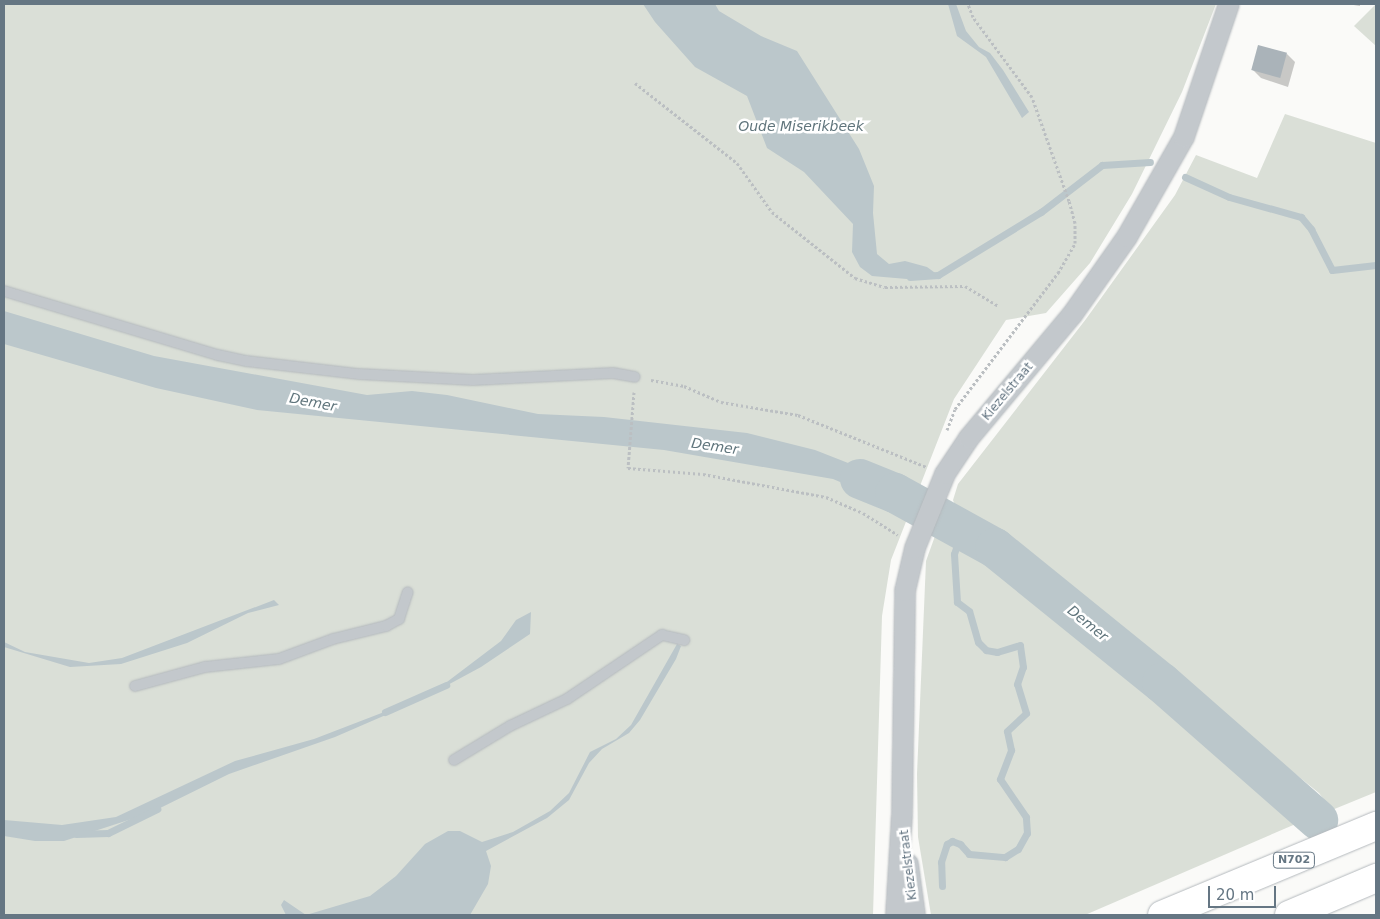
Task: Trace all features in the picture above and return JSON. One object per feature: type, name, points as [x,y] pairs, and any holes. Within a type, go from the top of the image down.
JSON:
[{"type":"highway","name":"N702","points":[[1162,915],[1376,826]]},
{"type":"highway","points":[[1289,915],[1376,878]]},
{"type":"street","name":"Kiezelstraat","points":[[896,915],[902,815],[905,591],[917,543],[939,488],[969,438],[1072,315],[1127,237],[1184,136],[1229,4]]},
{"type":"street","name":"Kiezelstraat","points":[[902,815],[915,915]]},
{"type":"lane","points":[[4,291],[218,356],[246,361],[359,374],[473,380],[613,373],[635,377]]},
{"type":"lane","points":[[135,686],[205,667],[279,659],[333,639],[386,626],[399,618],[408,592]]},
{"type":"lane","points":[[454,760],[510,726],[568,700],[662,635],[684,640]]},
{"type":"path","points":[[945,435],[955,409],[1058,273],[1075,243],[1075,224],[1070,201],[1059,180],[1032,97],[973,17],[968,4]]},
{"type":"path","points":[[636,83],[737,162],[772,212],[855,278],[885,287],[965,286],[998,306]]},
{"type":"path","points":[[635,377],[684,386],[721,402],[798,415],[932,469]]},
{"type":"path","points":[[633,396],[628,468],[703,474],[826,496],[880,522],[917,543]]},
{"type":"shaded area","points":[[4,4],[1216,4],[1182,92],[1132,194],[1090,263],[1046,313],[1006,320],[954,399],[891,560],[882,616],[873,915],[4,915]]},
{"type":"shaded area","points":[[1376,4],[1376,46],[1354,26]]},
{"type":"shaded area","points":[[1285,114],[1376,143],[1376,792],[1332,810],[1319,793],[1047,574],[957,511],[953,500],[958,484],[1086,319],[1175,195],[1196,155],[1257,178]]},
{"type":"shaded area","points":[[935,536],[965,542],[983,553],[1298,823],[1085,915],[931,915],[918,837],[917,774],[926,561]]},
{"type":"water","name":"Oude Miserikbeek","points":[[643,4],[715,4],[719,11],[761,36],[797,51],[859,149],[874,186],[873,213],[877,254],[889,264],[905,261],[927,267],[938,275],[925,273],[907,279],[872,276],[860,267],[852,252],[853,224],[804,172],[767,148],[747,96],[695,67],[655,22]]},
{"type":"water","points":[[948,4],[956,4],[966,31],[979,47],[990,53],[1003,70],[1029,112],[1022,118],[986,57],[957,36]]},
{"type":"water","points":[[4,311],[154,356],[367,395],[412,391],[447,395],[538,414],[604,417],[747,433],[815,450],[866,470],[913,495],[907,510],[833,479],[664,450],[257,410],[156,388],[4,344]]},
{"type":"water","points":[[274,600],[279,605],[248,613],[187,643],[121,664],[70,667],[4,647],[4,642],[25,652],[89,663],[122,658]]},
{"type":"water","points":[[531,612],[530,634],[481,667],[418,701],[335,737],[229,774],[150,813],[64,841],[35,841],[4,836],[4,820],[62,825],[116,817],[235,761],[314,739],[392,709],[439,688],[501,641],[516,620]]},
{"type":"water","points":[[677,644],[681,646],[676,659],[640,720],[629,733],[602,749],[589,763],[569,800],[547,818],[486,851],[491,866],[488,884],[470,915],[306,915],[370,896],[396,876],[425,844],[448,831],[460,831],[482,842],[513,832],[550,811],[569,793],[590,752],[616,739],[631,725]]},
{"type":"water","points":[[284,900],[306,915],[286,915],[281,905]]},
{"type":"building","points":[[1258,45],[1287,53],[1280,78],[1251,70]]},
{"type":"waterway","name":"Oude Miserikbeek","points":[[910,277],[938,275],[1041,212],[1102,165],[1150,162]]},
{"type":"waterway","name":"Oude Miserikbeek","points":[[1185,177],[1229,197],[1301,217],[1311,229],[1332,270],[1376,265]]},
{"type":"waterway","name":"Demer","points":[[860,479],[895,493],[995,548],[1162,683],[1318,820]]},
{"type":"waterway","points":[[942,886],[941,862],[947,844],[952,841],[960,844],[969,854],[1005,857],[1018,849],[1027,833],[1026,817],[1000,779],[1011,750],[1007,731],[1026,713],[1017,684],[1023,667],[1020,645],[997,652],[986,650],[978,642],[969,611],[957,602],[954,554],[962,530]]},
{"type":"waterway","points":[[385,712],[446,685]]},
{"type":"waterway","points":[[76,834],[108,833],[157,809]]}]
